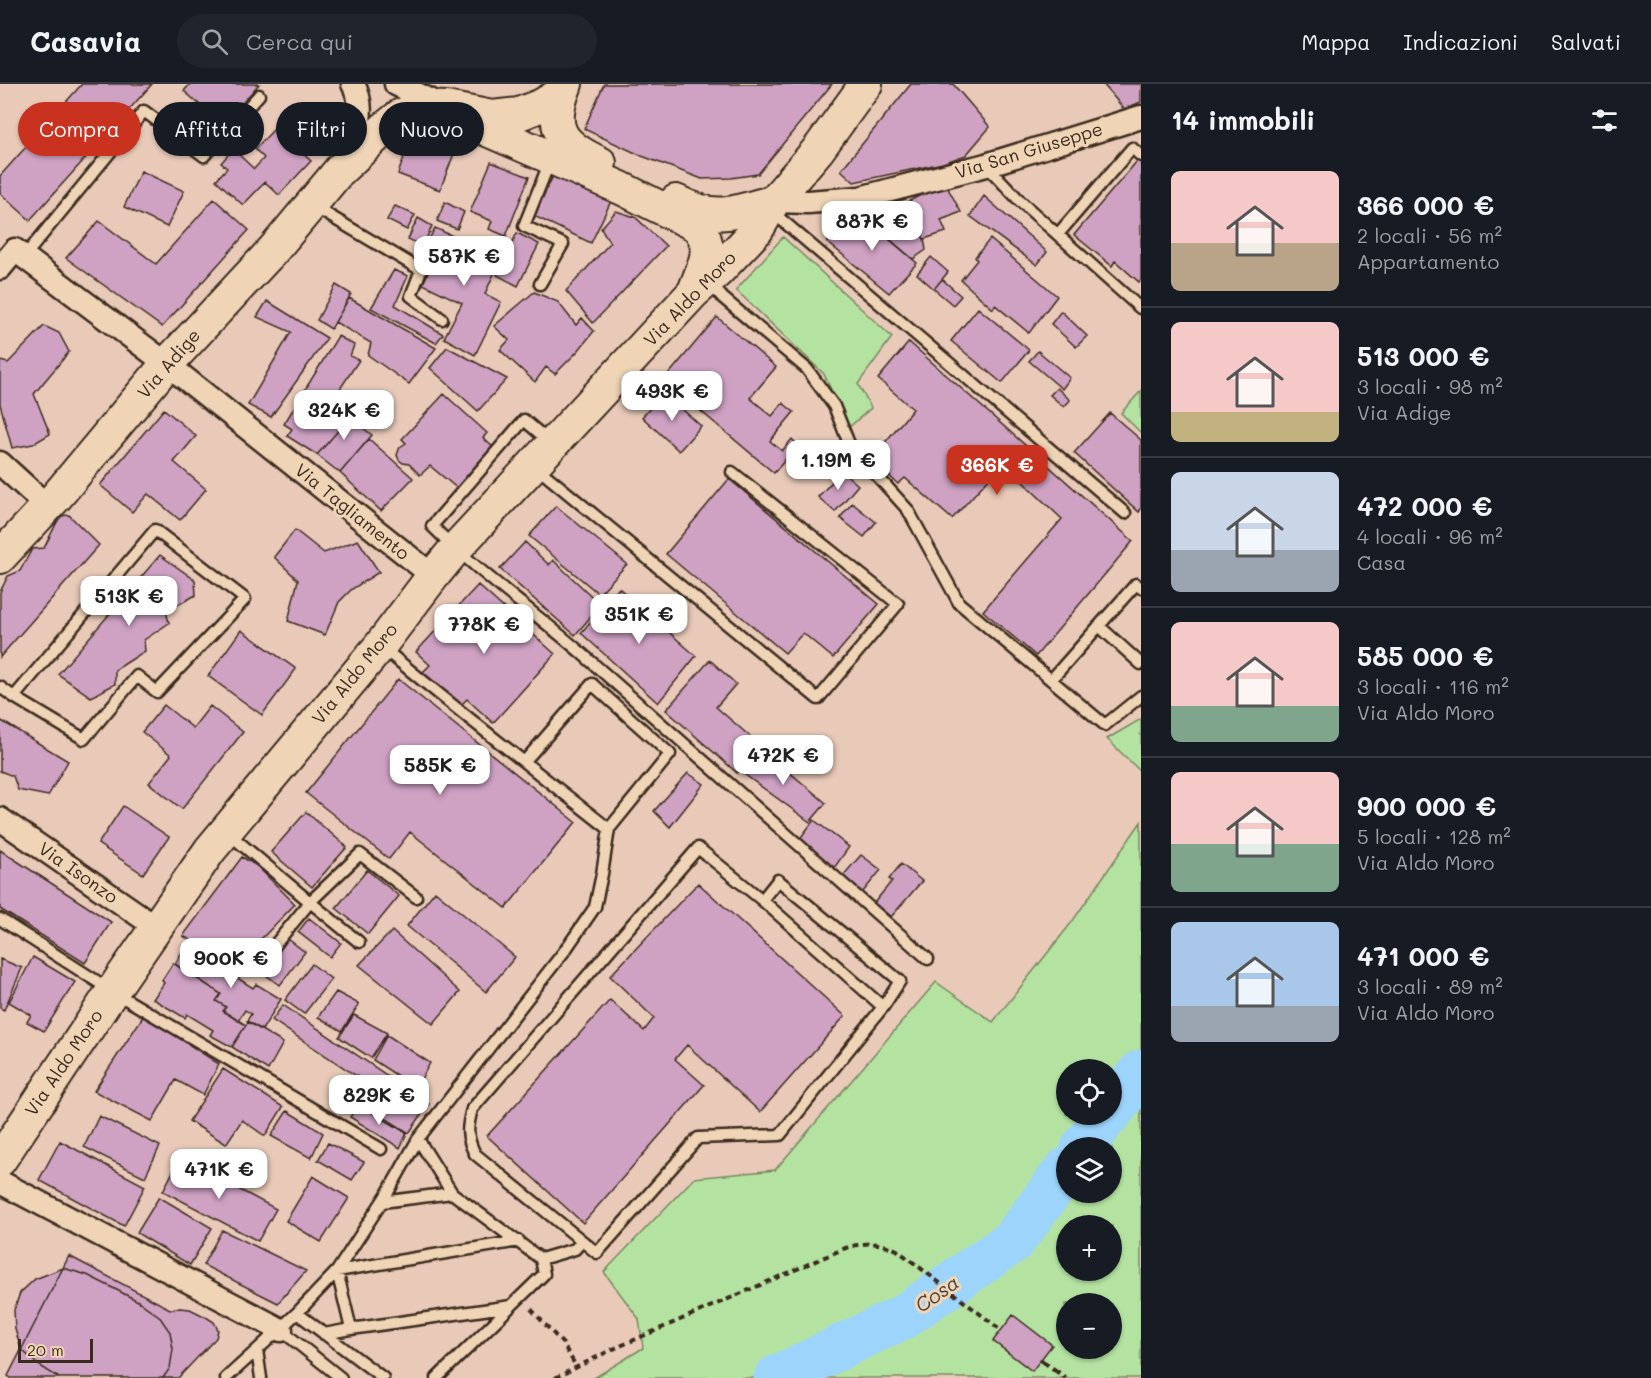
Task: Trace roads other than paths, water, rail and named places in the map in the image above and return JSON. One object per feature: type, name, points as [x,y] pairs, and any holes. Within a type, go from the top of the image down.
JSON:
[{"type":"main road","name":"Via Aldo Moro","points":[[0,1160],[112,991],[225,831],[381,646],[432,576],[456,548],[757,230],[772,205],[818,150],[866,84]]},
{"type":"main road","name":"Via Adige","points":[[484,115],[492,117],[519,114],[542,105],[564,89]]},
{"type":"main road","points":[[564,89],[558,125],[564,140],[593,159],[702,213],[737,212],[772,205]]},
{"type":"main road","points":[[484,128],[621,188],[697,226],[704,233],[708,255],[701,287]]},
{"type":"main road","name":"Via Adige","points":[[0,557],[167,364],[275,248],[339,171],[379,135]]},
{"type":"street","points":[[339,171],[356,137],[360,118],[358,92],[353,84]]},
{"type":"street","points":[[396,84],[434,102]]},
{"type":"street","name":"Via San Giuseppe","points":[[772,205],[860,198],[986,165],[1141,117]]},
{"type":"street","points":[[0,268],[20,254]]},
{"type":"street","name":"Via Tagliamento","points":[[20,254],[167,364],[432,576]]},
{"type":"street","points":[[0,463],[46,506]]},
{"type":"street","name":"Via Isonzo","points":[[0,819],[156,927]]},
{"type":"street","points":[[0,1182],[281,1330]]},
{"type":"lane","points":[[20,254],[144,111],[204,156],[259,95]]},
{"type":"lane","points":[[1059,233],[1132,148],[1141,156]]},
{"type":"lane","points":[[540,284],[563,244],[524,226],[551,158]]},
{"type":"lane","points":[[986,165],[1020,201],[1059,233],[1140,308],[1141,306]]},
{"type":"lane","points":[[310,204],[421,270],[411,296],[442,319]]},
{"type":"lane","points":[[772,205],[1125,513]]},
{"type":"lane","points":[[701,287],[723,298],[807,369],[834,406],[850,446],[908,510],[959,603],[1106,724],[1141,696]]},
{"type":"lane","points":[[732,472],[898,604],[818,699],[543,455],[524,420],[432,526],[585,656],[928,959]]},
{"type":"lane","points":[[0,687],[14,698],[84,739],[137,676],[157,692],[244,599],[155,530],[14,698]]},
{"type":"lane","points":[[1051,680],[1136,584],[1141,588]]},
{"type":"lane","points":[[1099,626],[1141,664]]},
{"type":"lane","points":[[381,646],[443,699],[609,829]]},
{"type":"lane","points":[[226,1378],[281,1330],[337,1271],[382,1202],[418,1139],[566,949],[595,907],[609,829],[670,754],[592,684],[524,762]]},
{"type":"lane","points":[[225,831],[359,942]]},
{"type":"lane","points":[[762,900],[778,880],[900,981],[884,1007],[780,1135],[698,1138],[597,1253],[475,1154],[469,1142],[466,1127],[472,1109],[698,848],[762,900],[884,1007]]},
{"type":"lane","points":[[260,963],[310,902],[360,854],[416,897]]},
{"type":"lane","points":[[0,919],[112,991],[381,1149]]},
{"type":"lane","points":[[418,1139],[452,1193],[542,1259],[544,1274],[437,1378]]},
{"type":"lane","points":[[382,1202],[452,1193]]},
{"type":"lane","points":[[337,1271],[519,1241]]},
{"type":"lane","points":[[542,1259],[575,1249],[582,1241]]},
{"type":"lane","points":[[337,1271],[351,1329]]},
{"type":"lane","points":[[324,1334],[511,1306]]},
{"type":"lane","points":[[297,1313],[383,1378]]},
{"type":"lane","points":[[281,1330],[341,1378]]},
{"type":"lane","points":[[257,1350],[261,1378]]},
{"type":"lane","points":[[323,1364],[325,1378]]},
{"type":"waterway","name":"Cosa","points":[[1122,1097],[1141,1072]]},
{"type":"waterway","name":"Cosa","points":[[1091,1137],[1100,1125]]},
{"type":"waterway","name":"Cosa","points":[[776,1378],[903,1317],[1013,1241],[1056,1183]]},
{"type":"railway","points":[[1041,1360],[1066,1378]]}]
